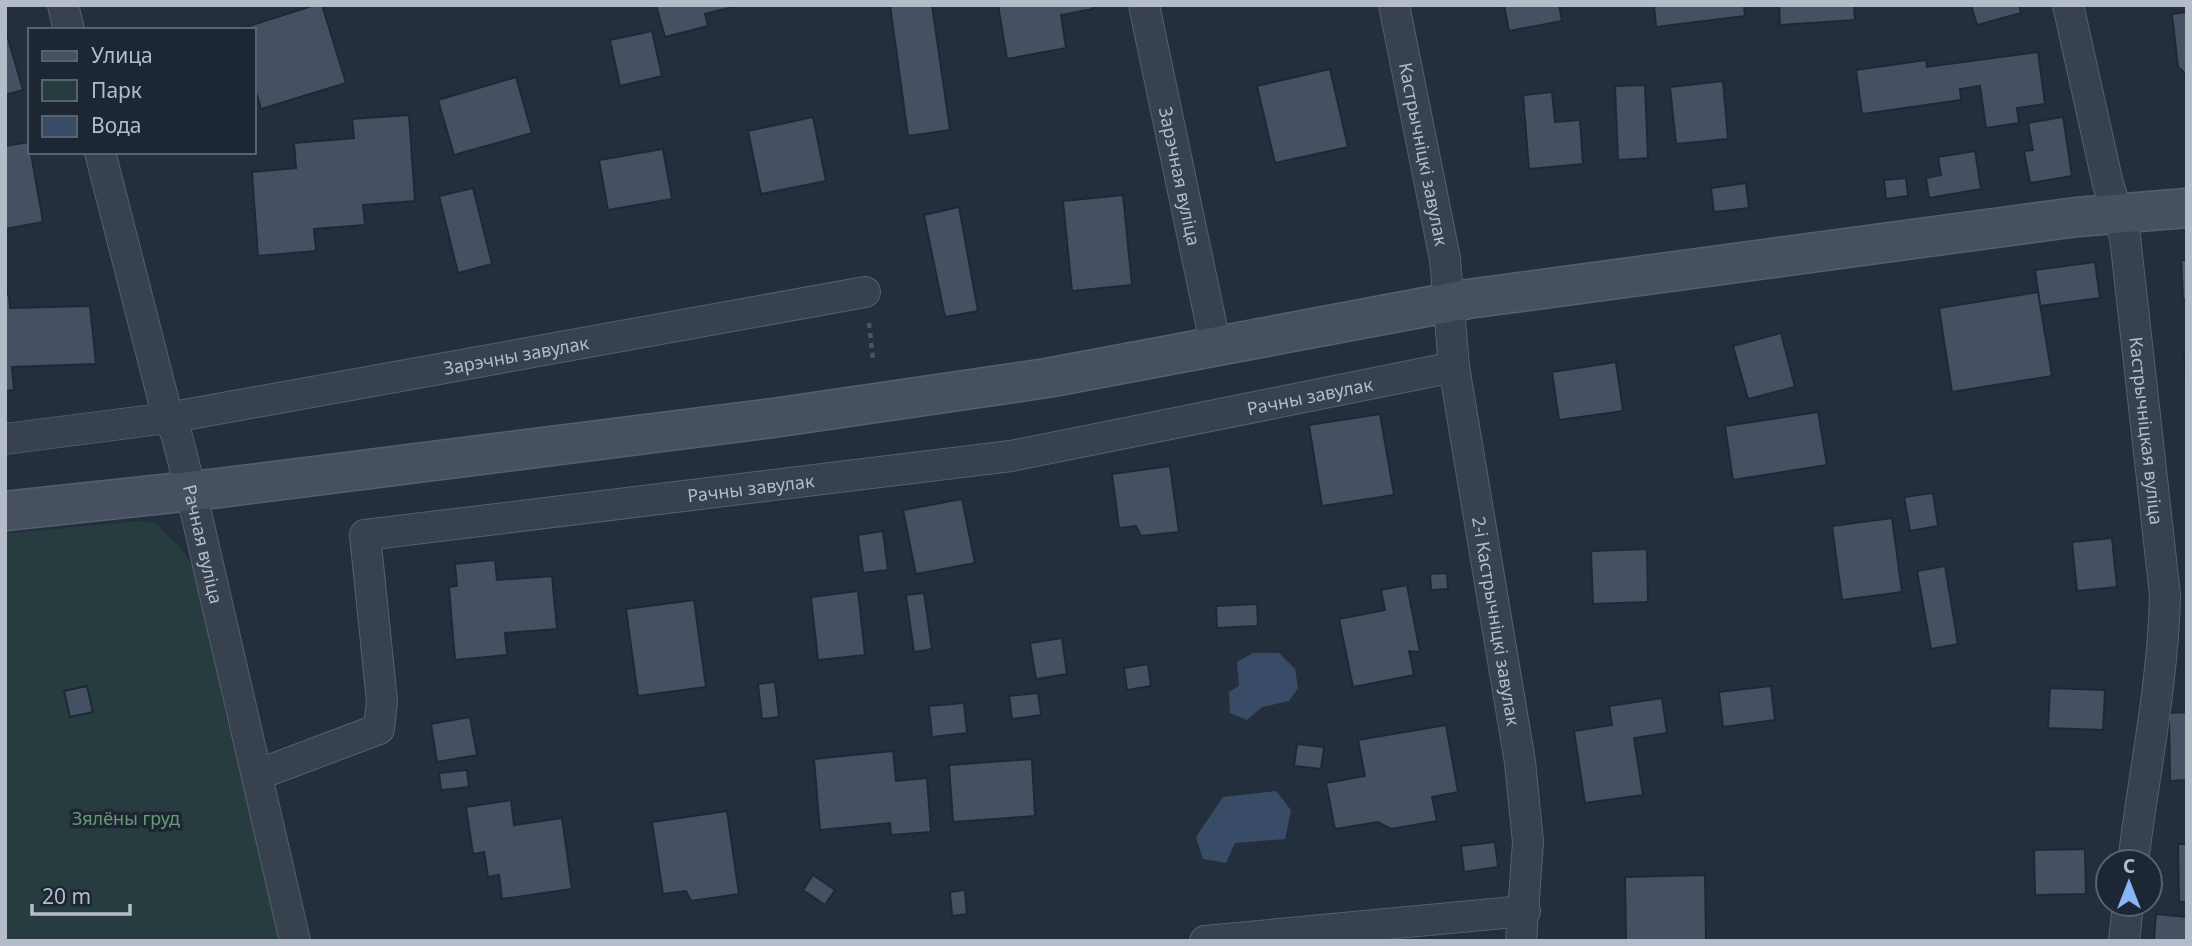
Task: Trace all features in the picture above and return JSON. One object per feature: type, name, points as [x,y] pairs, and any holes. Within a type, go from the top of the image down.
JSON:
[{"type":"main road","points":[[5,511],[191,491],[773,418],[1047,378],[1447,303],[2077,216],[2187,208]]},
{"type":"street","points":[[62,5],[68,28]]},
{"type":"street","name":"Зарэчная вуліца","points":[[1144,5],[1216,347]]},
{"type":"street","name":"Кастрычніцкі завулак","points":[[1394,5],[1445,259],[1447,303]]},
{"type":"street","name":"Кастрычніцкая вуліца","points":[[2068,5],[2116,215],[2125,237],[2165,595],[2164,636],[2156,704],[2135,848]]},
{"type":"street","name":"Рачная вуліца","points":[[101,154],[168,418],[176,433],[191,491],[295,941]]},
{"type":"street","name":"Зарэчны завулак","points":[[5,439],[168,418],[866,292]]},
{"type":"street","name":"2-і Кастрычніцкі завулак","points":[[1447,303],[1454,367],[1520,762],[1528,842],[1521,941]]},
{"type":"street","name":"Рачны завулак","points":[[257,775],[379,729],[382,701],[365,535],[1011,456],[1454,367]]},
{"type":"street","points":[[1205,941],[1525,911]]},
{"type":"street","points":[[2124,941],[2126,918]]},
{"type":"green space","name":"Зялёны груд","points":[[138,521],[155,523],[180,547],[196,571],[224,709],[283,941],[5,941],[5,534]]},
{"type":"water","points":[[1253,653],[1279,653],[1295,669],[1298,688],[1289,701],[1262,707],[1247,720],[1230,713],[1229,692],[1239,686],[1237,662]]},
{"type":"water","points":[[1276,791],[1291,810],[1285,839],[1235,843],[1226,863],[1203,859],[1196,837],[1223,797]]},
{"type":"building","points":[[322,5],[346,83],[261,109],[256,92],[256,28],[243,28]]},
{"type":"building","points":[[656,5],[733,7],[705,14],[708,26],[665,37]]},
{"type":"building","points":[[890,5],[932,5],[950,130],[908,136]]},
{"type":"building","points":[[998,5],[1092,5],[1093,9],[1061,15],[1066,48],[1007,59]]},
{"type":"building","points":[[1504,5],[1559,5],[1562,21],[1509,31]]},
{"type":"building","points":[[1654,5],[1744,5],[1745,16],[1656,27]]},
{"type":"building","points":[[1779,5],[1854,5],[1855,20],[1780,25]]},
{"type":"building","points":[[1971,5],[2019,5],[2021,13],[1977,25]]},
{"type":"building","points":[[2187,12],[2187,75],[2178,67],[2172,14]]},
{"type":"building","points":[[5,28],[23,90],[5,95]]},
{"type":"building","points":[[652,31],[662,76],[620,86],[610,40]]},
{"type":"building","points":[[2038,52],[2045,104],[2017,108],[2019,123],[1986,128],[1980,86],[1960,89],[1961,100],[1862,114],[1856,70],[1926,60],[1927,67]]},
{"type":"building","points":[[1330,69],[1348,147],[1275,163],[1257,86]]},
{"type":"building","points":[[516,77],[532,133],[454,155],[438,100]]},
{"type":"building","points":[[1723,81],[1728,139],[1676,144],[1670,87]]},
{"type":"building","points":[[1645,85],[1648,158],[1618,160],[1615,86]]},
{"type":"building","points":[[1552,92],[1555,122],[1580,120],[1583,164],[1529,169],[1523,95]]},
{"type":"building","points":[[409,115],[415,201],[363,205],[365,225],[314,229],[316,251],[258,256],[252,172],[296,168],[294,143],[354,138],[352,119]]},
{"type":"building","points":[[813,117],[826,181],[761,194],[748,131]]},
{"type":"building","points":[[2063,117],[2072,176],[2030,183],[2024,151],[2033,150],[2028,123]]},
{"type":"building","points":[[28,142],[28,154],[31,154],[43,222],[5,229],[5,146]]},
{"type":"building","points":[[663,149],[672,199],[608,210],[599,160]]},
{"type":"building","points":[[1975,151],[1981,189],[1929,198],[1926,178],[1941,175],[1938,157]]},
{"type":"building","points":[[1906,178],[1908,196],[1886,199],[1884,180]]},
{"type":"building","points":[[1746,183],[1749,208],[1714,212],[1711,188]]},
{"type":"building","points":[[473,188],[492,264],[458,273],[439,196]]},
{"type":"building","points":[[1123,195],[1132,285],[1072,291],[1063,201]]},
{"type":"building","points":[[959,207],[978,311],[945,317],[924,215]]},
{"type":"building","points":[[2181,260],[2187,260],[2187,299],[2183,299]]},
{"type":"building","points":[[2095,262],[2100,298],[2040,306],[2035,270]]},
{"type":"building","points":[[2038,292],[2052,376],[1952,392],[1939,308]]},
{"type":"building","points":[[5,295],[9,295],[10,308],[90,306],[96,364],[12,367],[14,390],[5,391]]},
{"type":"building","points":[[1781,333],[1795,387],[1748,399],[1733,346]]},
{"type":"building","points":[[2184,355],[2187,355],[2187,393]]},
{"type":"building","points":[[1616,362],[1623,411],[1559,420],[1552,372]]},
{"type":"building","points":[[1818,412],[1827,465],[1733,480],[1725,426]]},
{"type":"building","points":[[1380,414],[1394,495],[1322,506],[1309,425]]},
{"type":"building","points":[[1170,466],[1179,532],[1141,536],[1136,526],[1119,528],[1112,474]]},
{"type":"building","points":[[1933,493],[1938,526],[1910,531],[1904,497]]},
{"type":"building","points":[[962,499],[975,563],[916,574],[903,510]]},
{"type":"building","points":[[1892,518],[1902,592],[1842,600],[1832,526]]},
{"type":"building","points":[[883,531],[888,570],[863,573],[858,535]]},
{"type":"building","points":[[2112,538],[2117,587],[2077,591],[2072,542]]},
{"type":"building","points":[[1647,549],[1648,602],[1593,604],[1591,551]]},
{"type":"building","points":[[495,560],[497,580],[552,576],[557,629],[505,633],[507,655],[455,660],[449,587],[457,586],[455,564]]},
{"type":"building","points":[[1945,566],[1958,644],[1931,649],[1917,571]]},
{"type":"building","points":[[1447,573],[1448,589],[1431,590],[1430,574]]},
{"type":"building","points":[[1407,585],[1420,652],[1409,651],[1414,675],[1353,687],[1339,619],[1385,610],[1381,590]]},
{"type":"building","points":[[858,591],[865,655],[818,660],[811,597]]},
{"type":"building","points":[[924,593],[932,649],[914,652],[906,595]]},
{"type":"building","points":[[694,600],[706,687],[638,696],[626,609]]},
{"type":"building","points":[[1257,604],[1258,626],[1217,628],[1216,606]]},
{"type":"building","points":[[1062,638],[1067,674],[1036,679],[1030,643]]},
{"type":"building","points":[[1148,664],[1151,686],[1127,690],[1124,668]]},
{"type":"building","points":[[775,682],[779,717],[762,719],[758,684]]},
{"type":"building","points":[[87,686],[93,712],[70,717],[64,691]]},
{"type":"building","points":[[1771,686],[1775,720],[1723,727],[1719,692]]},
{"type":"building","points":[[2050,688],[2105,690],[2103,730],[2048,728]]},
{"type":"building","points":[[1038,693],[1041,715],[1012,719],[1009,696]]},
{"type":"building","points":[[1662,698],[1667,733],[1634,738],[1643,795],[1585,803],[1574,731],[1612,725],[1609,706]]},
{"type":"building","points":[[964,703],[967,733],[932,737],[929,706]]},
{"type":"building","points":[[2187,712],[2187,780],[2170,781],[2169,713]]},
{"type":"building","points":[[470,717],[477,755],[437,762],[431,724]]},
{"type":"building","points":[[1446,725],[1458,792],[1432,797],[1437,821],[1391,829],[1378,822],[1335,829],[1326,783],[1365,776],[1358,740]]},
{"type":"building","points":[[1297,744],[1324,747],[1321,769],[1294,766]]},
{"type":"building","points":[[893,751],[896,781],[927,778],[931,832],[891,835],[890,823],[820,830],[814,759]]},
{"type":"building","points":[[1032,759],[1035,816],[953,822],[949,765]]},
{"type":"building","points":[[467,770],[469,787],[441,790],[439,773]]},
{"type":"building","points":[[511,800],[514,825],[562,818],[572,889],[502,899],[499,875],[488,877],[484,852],[473,854],[466,807]]},
{"type":"building","points":[[727,811],[739,894],[691,901],[686,891],[663,894],[652,822]]},
{"type":"building","points":[[1495,842],[1498,867],[1464,872],[1461,846]]},
{"type":"building","points":[[2178,844],[2187,844],[2187,902],[2179,902]]},
{"type":"building","points":[[2085,849],[2086,894],[2035,895],[2034,850]]},
{"type":"building","points":[[813,875],[835,890],[825,905],[803,890]]},
{"type":"building","points":[[1705,875],[1706,941],[1626,941],[1625,877]]},
{"type":"building","points":[[965,890],[967,914],[952,916],[950,892]]},
{"type":"building","points":[[2164,915],[2187,917],[2187,941],[2154,941],[2156,918],[2164,918]]}]
